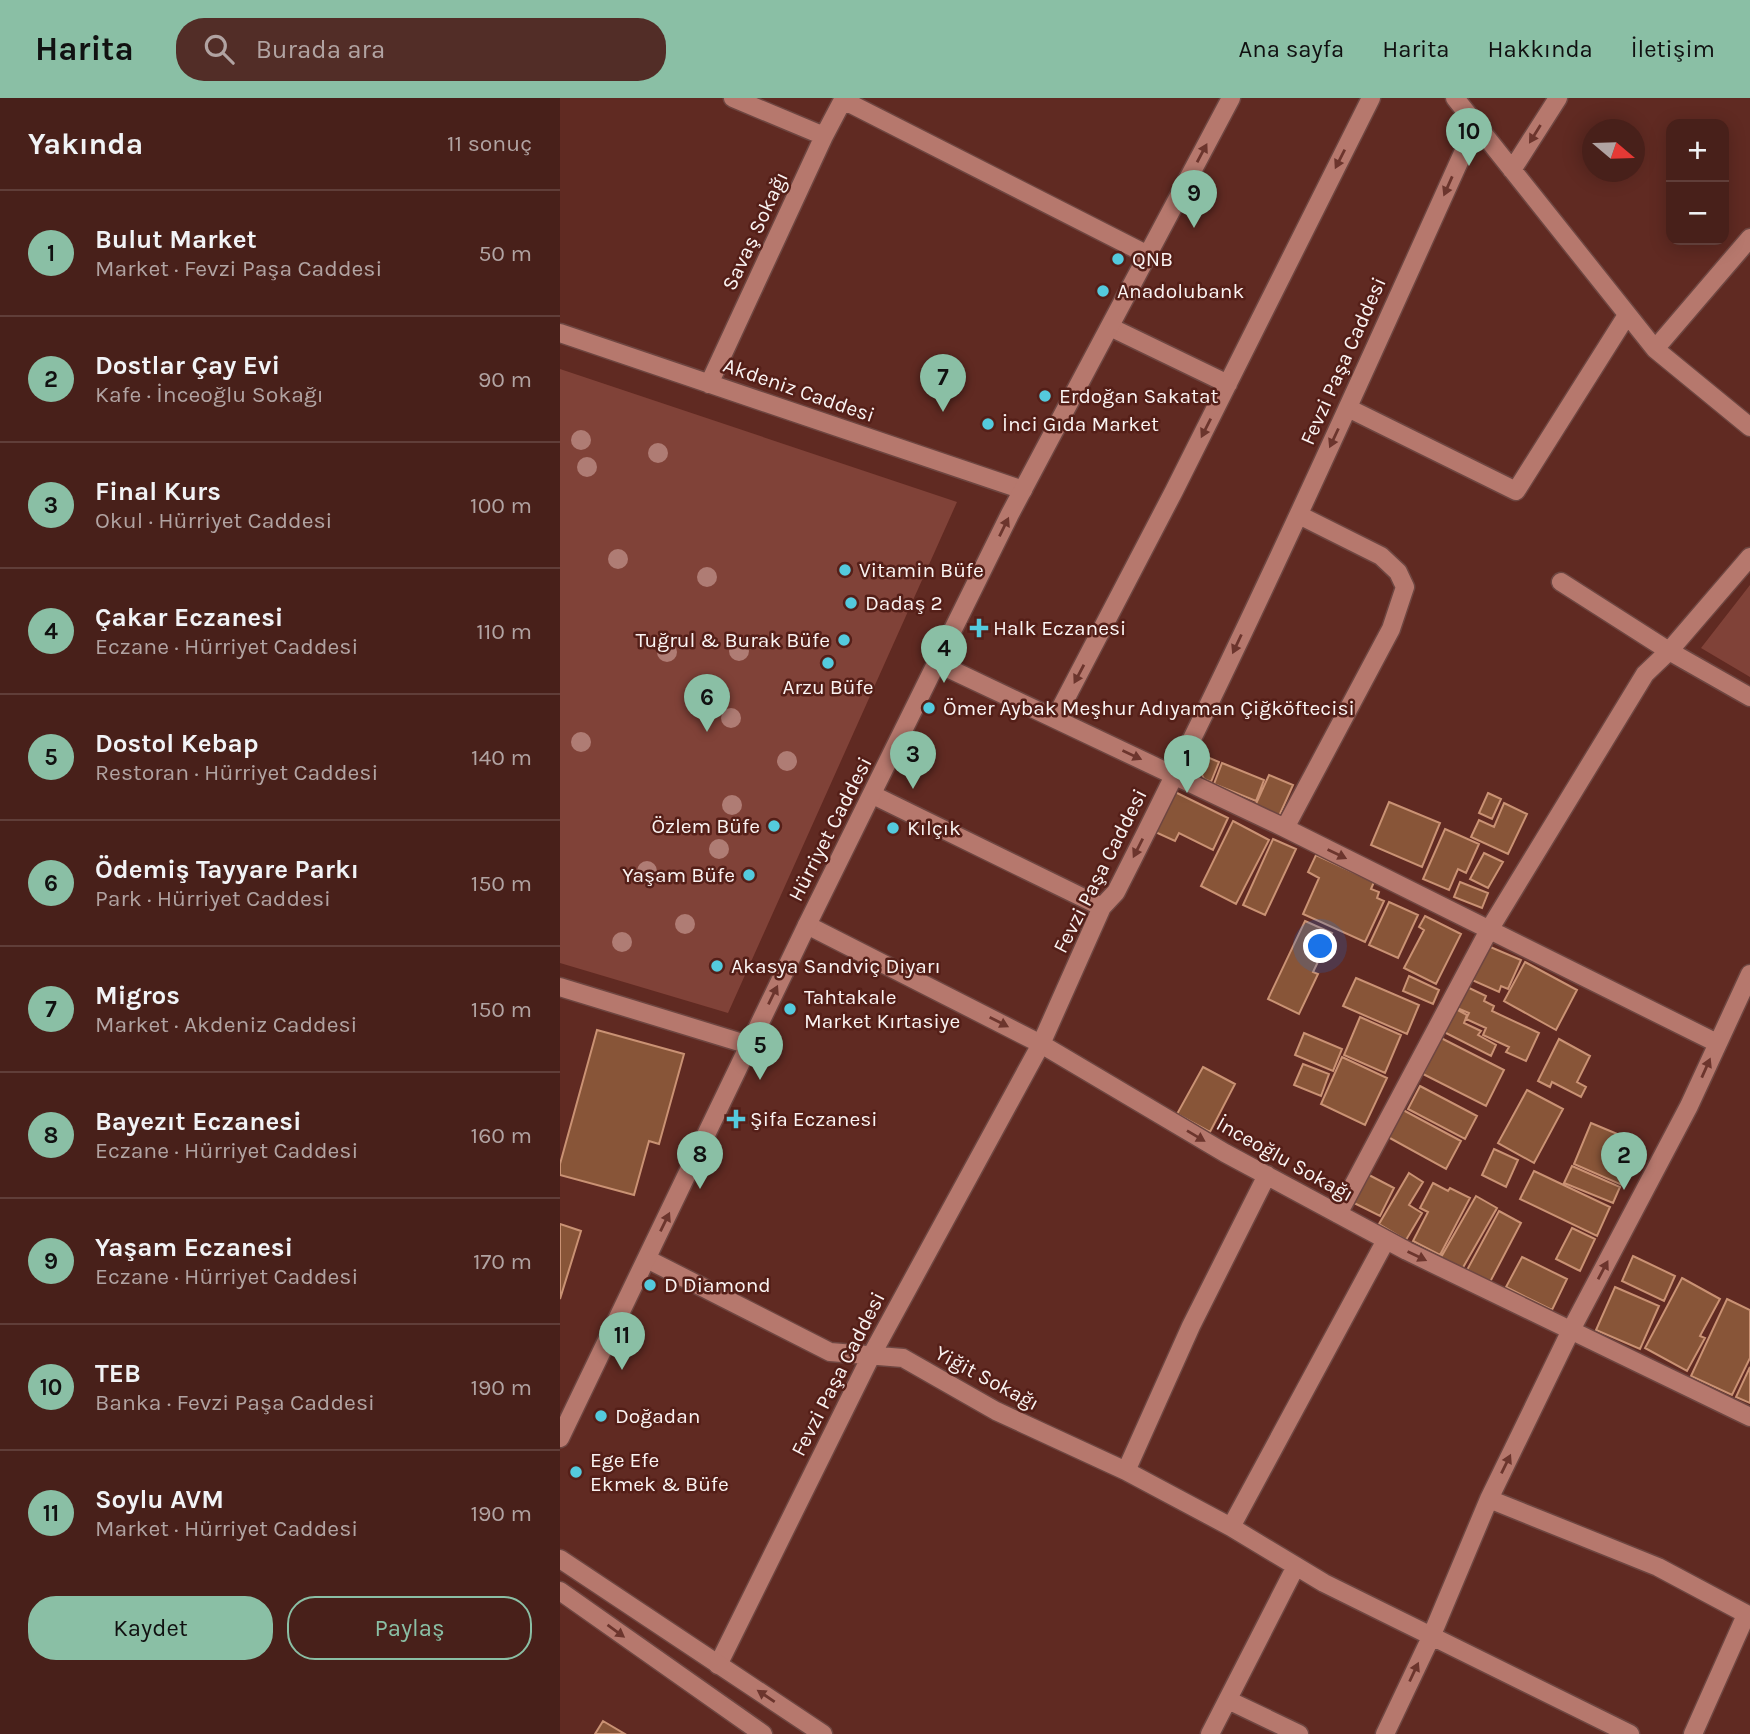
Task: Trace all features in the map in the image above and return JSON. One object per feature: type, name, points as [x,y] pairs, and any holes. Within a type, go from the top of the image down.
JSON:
[{"type":"street","points":[[733,98],[824,136]]},
{"type":"street","name":"Hürriyet Caddesi","points":[[560,1438],[807,925],[1023,490],[1231,98]]},
{"type":"street","points":[[1055,719],[1228,384],[1371,98]]},
{"type":"street","points":[[1455,98],[1655,349],[1750,427]]},
{"type":"street","points":[[1512,170],[1558,98]]},
{"type":"street","points":[[843,99],[1148,255]]},
{"type":"street","name":"Savaş Sokağı","points":[[709,384],[843,99]]},
{"type":"street","name":"Fevzi Paşa Caddesi","points":[[718,1665],[871,1356],[1041,1044],[1102,907],[1116,892],[1175,776],[1348,408],[1476,124]]},
{"type":"street","points":[[1655,349],[1750,239]]},
{"type":"street","points":[[1348,408],[1516,491],[1627,315]]},
{"type":"street","points":[[1110,327],[1228,384]]},
{"type":"street","name":"Akdeniz Caddesi","points":[[560,333],[1023,490]]},
{"type":"street","points":[[1285,828],[1391,629],[1405,587],[1398,572],[1381,556],[1298,515]]},
{"type":"street","points":[[1338,1214],[1489,930],[1644,674],[1669,650],[1750,557]]},
{"type":"street","points":[[1561,582],[1750,697]]},
{"type":"street","points":[[937,663],[1285,828],[1717,1043]]},
{"type":"street","points":[[873,795],[1102,907]]},
{"type":"street","name":"İnceoğlu Sokağı","points":[[807,925],[1041,1044],[1225,1153],[1387,1240],[1750,1417]]},
{"type":"street","points":[[1385,1734],[1489,1499],[1571,1331],[1689,1106],[1750,974]]},
{"type":"street","points":[[560,987],[750,1045]]},
{"type":"street","points":[[1125,1471],[1191,1326],[1267,1175]]},
{"type":"street","points":[[1231,1527],[1387,1240]]},
{"type":"street","name":"Yiğit Sokağı","points":[[647,1259],[830,1352],[903,1358],[996,1411],[1125,1471],[1231,1527],[1324,1583],[1630,1734]]},
{"type":"street","points":[[1489,1499],[1658,1567],[1748,1616],[1693,1734]]},
{"type":"street","points":[[560,1559],[823,1734]]},
{"type":"street","points":[[1210,1734],[1296,1566]]},
{"type":"street","points":[[560,1591],[763,1734]]},
{"type":"street","points":[[1228,1700],[1299,1734]]},
{"type":"shaded area","points":[[560,369],[957,502],[728,1013],[560,963]]},
{"type":"shaded area","points":[[1750,585],[1750,677],[1701,648]]},
{"type":"building","points":[[1193,751],[1219,762],[1211,782],[1204,779]]},
{"type":"building","points":[[1222,763],[1264,780],[1256,801],[1214,784]]},
{"type":"building","points":[[1269,775],[1293,785],[1279,816],[1255,806]]},
{"type":"building","points":[[1173,791],[1228,818],[1213,850],[1179,833],[1175,841],[1153,831]]},
{"type":"building","points":[[1488,793],[1501,799],[1492,819],[1479,813]]},
{"type":"building","points":[[1389,802],[1440,823],[1422,867],[1371,845]]},
{"type":"building","points":[[1504,803],[1527,814],[1508,854],[1471,837],[1479,820],[1494,827]]},
{"type":"building","points":[[1233,821],[1269,840],[1236,904],[1201,886]]},
{"type":"building","points":[[1445,829],[1479,844],[1466,873],[1458,869],[1449,890],[1423,879]]},
{"type":"building","points":[[1273,839],[1296,849],[1265,915],[1243,905]]},
{"type":"building","points":[[1484,853],[1503,862],[1488,888],[1470,879]]},
{"type":"building","points":[[1316,855],[1374,882],[1371,889],[1379,892],[1377,898],[1384,901],[1365,942],[1303,914],[1319,878],[1308,872]]},
{"type":"building","points":[[1460,882],[1488,893],[1482,908],[1454,897]]},
{"type":"building","points":[[1389,902],[1418,915],[1398,958],[1369,945]]},
{"type":"building","points":[[1425,916],[1461,934],[1436,984],[1404,968],[1424,930],[1419,927]]},
{"type":"building","points":[[1305,921],[1332,933],[1313,972],[1318,974],[1299,1014],[1268,999]]},
{"type":"building","points":[[1488,946],[1521,960],[1508,989],[1501,986],[1499,992],[1472,980]]},
{"type":"building","points":[[1525,962],[1577,990],[1556,1030],[1504,1001]]},
{"type":"building","points":[[1409,976],[1439,990],[1433,1004],[1403,991]]},
{"type":"building","points":[[1356,978],[1419,1005],[1407,1034],[1343,1006]]},
{"type":"building","points":[[1467,987],[1486,996],[1484,1001],[1494,1006],[1492,1011],[1539,1033],[1526,1061],[1506,1052],[1509,1047],[1483,1035],[1486,1028],[1466,1019],[1469,1013],[1457,1008]]},
{"type":"building","points":[[1456,1009],[1467,1015],[1464,1023],[1481,1031],[1478,1035],[1496,1045],[1491,1056],[1444,1032]]},
{"type":"building","points":[[1360,1017],[1401,1035],[1385,1073],[1344,1055]]},
{"type":"building","points":[[597,1030],[684,1054],[659,1144],[649,1141],[634,1195],[560,1175],[560,1164]]},
{"type":"building","points":[[1304,1033],[1342,1049],[1333,1071],[1295,1055]]},
{"type":"building","points":[[1441,1038],[1504,1070],[1486,1106],[1423,1074]]},
{"type":"building","points":[[1559,1039],[1590,1056],[1577,1082],[1586,1087],[1581,1097],[1552,1082],[1550,1087],[1538,1081]]},
{"type":"building","points":[[1342,1057],[1387,1078],[1365,1125],[1321,1104]]},
{"type":"building","points":[[1303,1064],[1329,1074],[1321,1096],[1294,1085]]},
{"type":"building","points":[[1203,1067],[1235,1084],[1210,1132],[1177,1114]]},
{"type":"building","points":[[1420,1086],[1477,1116],[1465,1139],[1408,1109]]},
{"type":"building","points":[[1527,1090],[1563,1109],[1534,1163],[1498,1143]]},
{"type":"building","points":[[1403,1110],[1461,1141],[1446,1169],[1388,1137]]},
{"type":"building","points":[[1591,1123],[1639,1143],[1622,1185],[1574,1164]]},
{"type":"building","points":[[1494,1149],[1518,1160],[1506,1187],[1482,1175]]},
{"type":"building","points":[[1572,1166],[1620,1187],[1613,1203],[1564,1183]]},
{"type":"building","points":[[1534,1171],[1610,1207],[1597,1236],[1520,1199]]},
{"type":"building","points":[[1409,1173],[1423,1182],[1409,1205],[1422,1213],[1406,1240],[1379,1224]]},
{"type":"building","points":[[1369,1175],[1394,1188],[1380,1216],[1354,1203]]},
{"type":"building","points":[[1433,1183],[1470,1198],[1440,1255],[1413,1241],[1428,1212],[1420,1208]]},
{"type":"building","points":[[1476,1196],[1497,1208],[1461,1271],[1440,1259]]},
{"type":"building","points":[[1499,1211],[1521,1223],[1490,1282],[1467,1270]]},
{"type":"building","points":[[560,1224],[581,1231],[560,1299]]},
{"type":"building","points":[[1572,1228],[1595,1239],[1580,1271],[1556,1259]]},
{"type":"building","points":[[1633,1256],[1675,1276],[1664,1301],[1622,1281]]},
{"type":"building","points":[[1522,1257],[1567,1279],[1552,1310],[1506,1287]]},
{"type":"building","points":[[1682,1278],[1720,1299],[1700,1336],[1705,1338],[1687,1371],[1645,1348]]},
{"type":"building","points":[[1615,1287],[1659,1306],[1640,1349],[1596,1330]]},
{"type":"building","points":[[1727,1299],[1750,1310],[1750,1358],[1732,1395],[1691,1376]]},
{"type":"building","points":[[1750,1367],[1750,1403],[1736,1397]]},
{"type":"building","points":[[603,1721],[625,1734],[595,1734]]},
{"type":"place","name":"TEB","points":[[1469,166]]},
{"type":"place","name":"Yaşam Eczanesi","points":[[1194,228]]},
{"type":"place","name":"QNB","points":[[1118,259]]},
{"type":"place","name":"Anadolubank","points":[[1103,291]]},
{"type":"place","name":"Erdoğan Sakatat","points":[[1045,396]]},
{"type":"place","name":"Migros","points":[[943,412]]},
{"type":"place","name":"İnci Gıda Market","points":[[988,424]]},
{"type":"place","name":"Vitamin Büfe","points":[[845,570]]},
{"type":"place","name":"Dadaş 2","points":[[851,603]]},
{"type":"place","name":"Halk Eczanesi","points":[[979,628]]},
{"type":"place","name":"Tuğrul & Burak Büfe","points":[[844,640]]},
{"type":"place","name":"Arzu Büfe","points":[[828,663]]},
{"type":"place","name":"Çakar Eczanesi","points":[[944,683]]},
{"type":"place","name":"Ömer Aybak Meşhur Adıyaman Çiğköftecisi","points":[[929,708]]},
{"type":"place","name":"Ödemiş Tayyare Parkı","points":[[707,732]]},
{"type":"place","name":"Final Kurs","points":[[913,789]]},
{"type":"place","name":"Bulut Market","points":[[1187,793]]},
{"type":"place","name":"Özlem Büfe","points":[[774,826]]},
{"type":"place","name":"Kılçık","points":[[893,828]]},
{"type":"place","name":"Yaşam Büfe","points":[[749,875]]},
{"type":"place","name":"Akasya Sandviç Diyarı","points":[[717,966]]},
{"type":"place","name":"Tahtakale Market Kırtasiye","points":[[790,1009]]},
{"type":"place","name":"Dostol Kebap","points":[[760,1080]]},
{"type":"place","name":"Şifa Eczanesi","points":[[736,1119]]},
{"type":"place","name":"Bayezıt Eczanesi","points":[[700,1189]]},
{"type":"place","name":"Dostlar Çay Evi","points":[[1624,1190]]},
{"type":"place","name":"D Diamond","points":[[650,1285]]},
{"type":"place","name":"Soylu AVM","points":[[622,1370]]},
{"type":"place","name":"Doğadan","points":[[601,1416]]},
{"type":"place","name":"Ege Efe Ekmek & Büfe","points":[[576,1472]]}]
